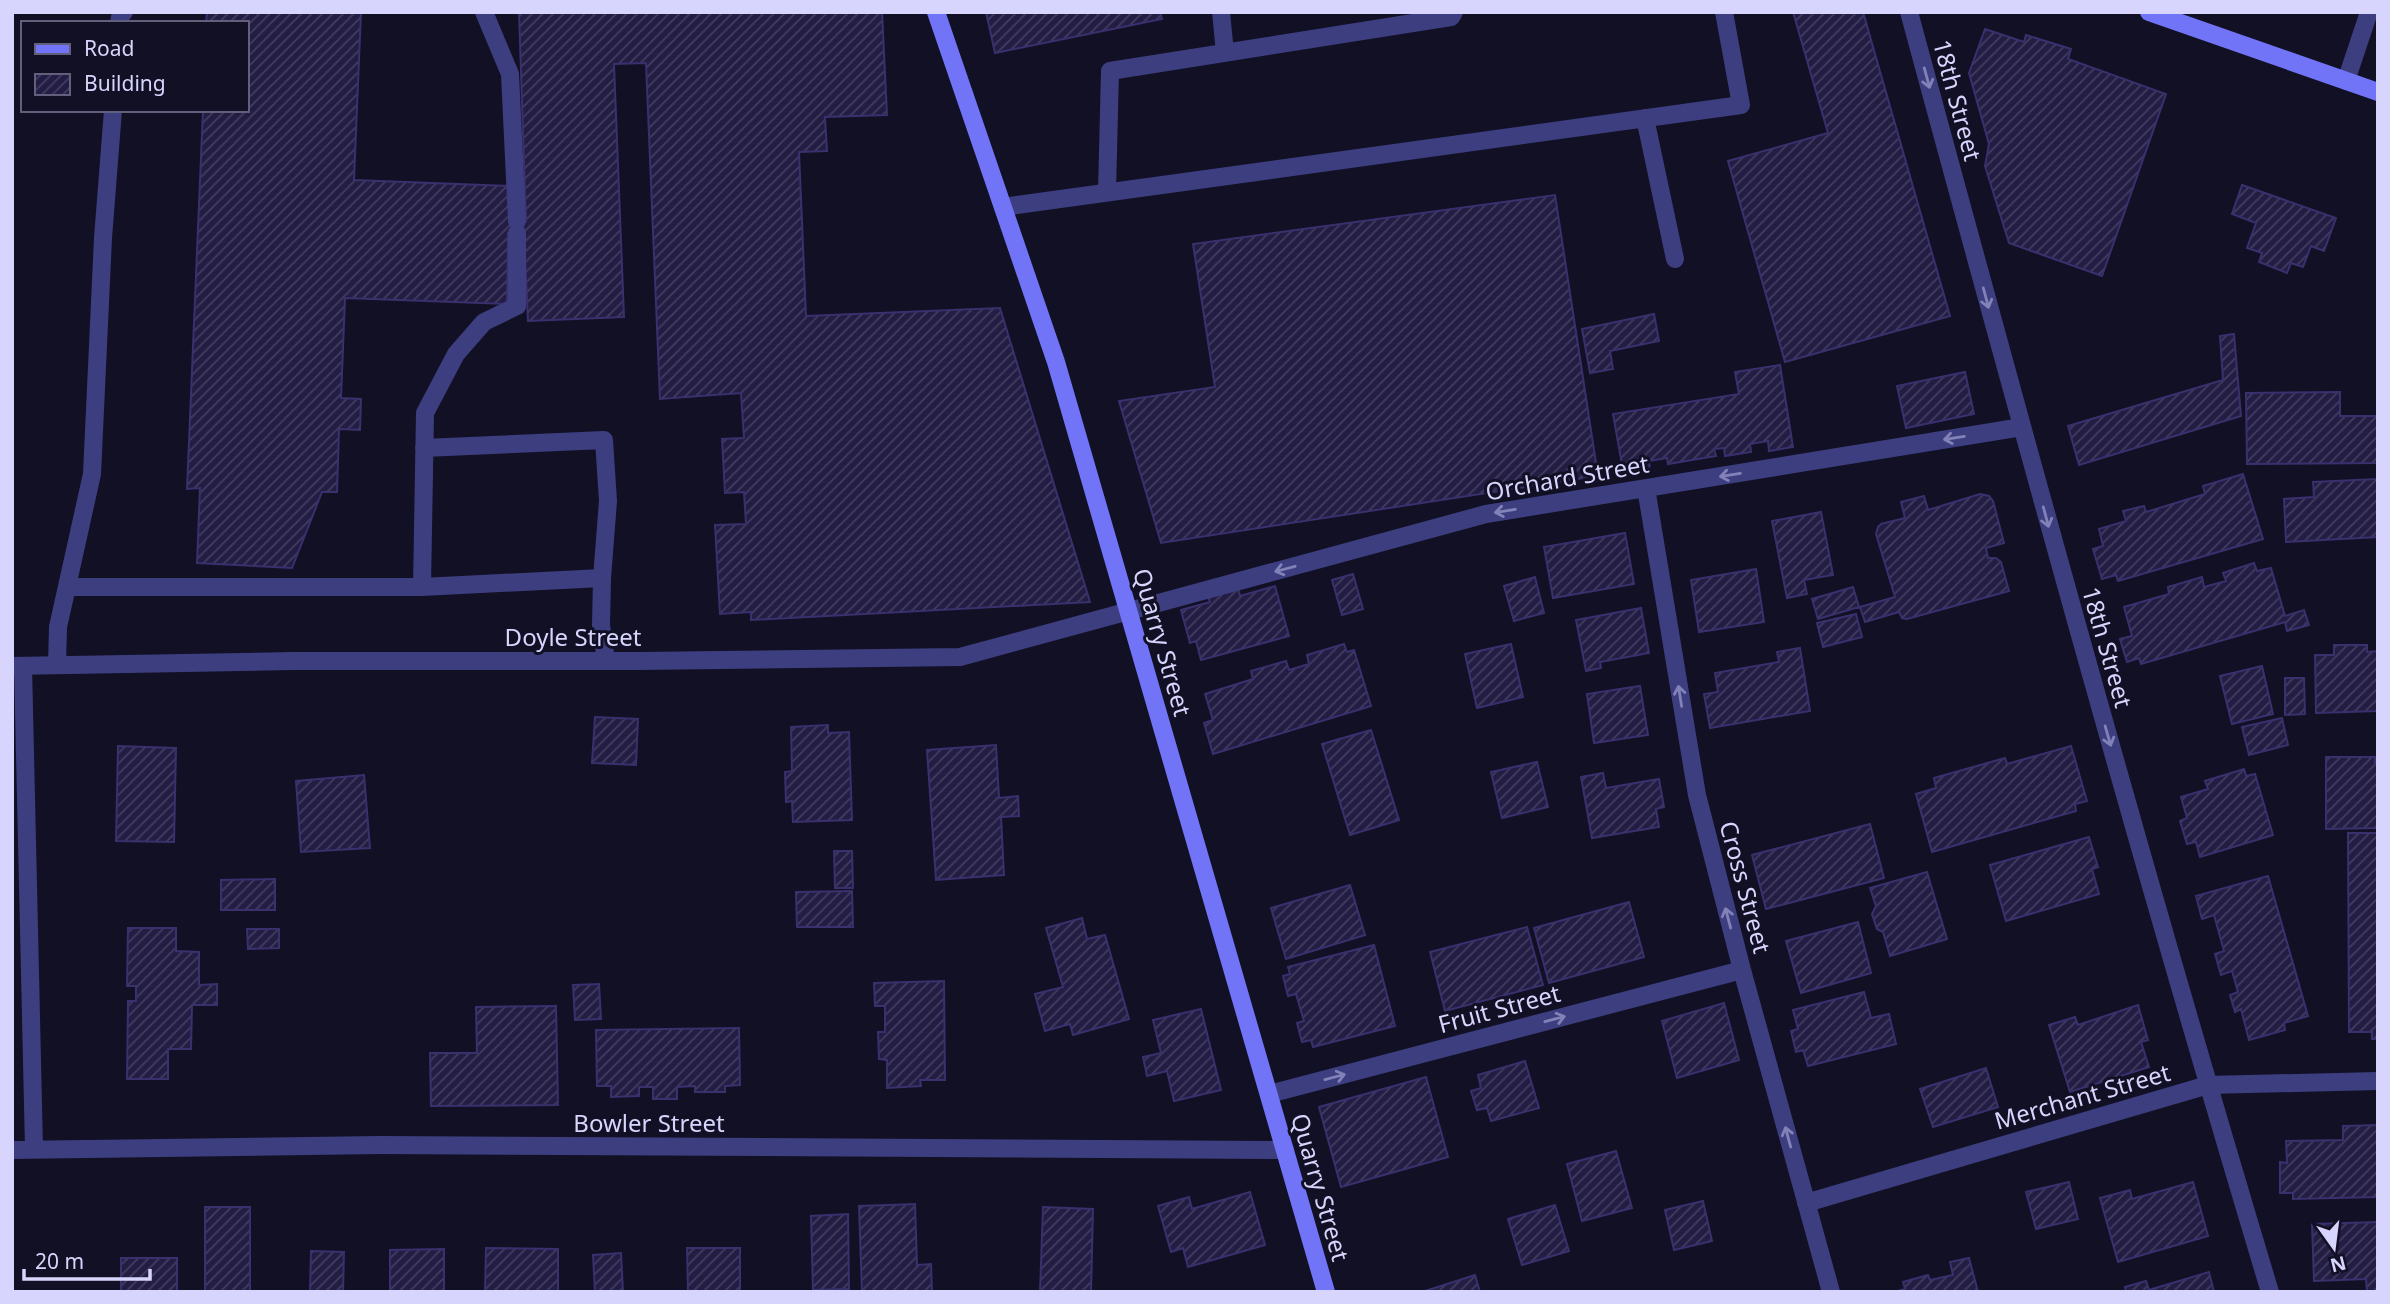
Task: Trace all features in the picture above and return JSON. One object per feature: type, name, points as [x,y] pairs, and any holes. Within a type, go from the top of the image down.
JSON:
[{"type":"main road","name":"Quarry Street","points":[[936,12],[1056,362],[1325,1292]]},
{"type":"main road","points":[[2158,14],[2378,92]]},
{"type":"street","points":[[422,587],[425,414],[456,354],[484,322],[517,306],[517,227],[510,74],[484,12]]},
{"type":"street","points":[[1221,12],[1225,53]]},
{"type":"street","points":[[1107,192],[1110,71],[1451,17],[1454,12]]},
{"type":"street","points":[[1003,206],[1741,105],[1724,12]]},
{"type":"street","name":"18th Street","points":[[1909,12],[2062,575],[2270,1292]]},
{"type":"street","points":[[2346,81],[2369,12]]},
{"type":"street","points":[[57,666],[58,627],[92,474],[103,238],[113,112]]},
{"type":"street","points":[[1645,118],[1675,259]]},
{"type":"street","name":"Orchard Street","points":[[1129,612],[1486,514],[2022,427]]},
{"type":"street","points":[[424,448],[604,440],[608,501],[601,625],[606,661]]},
{"type":"street","name":"Cross Street","points":[[1646,488],[1697,796],[1831,1292]]},
{"type":"street","points":[[67,587],[422,587],[602,578]]},
{"type":"street","name":"Doyle Street","points":[[18,666],[292,660],[606,661],[960,657],[1129,612]]},
{"type":"street","points":[[18,666],[34,1149]]},
{"type":"street","name":"Fruit Street","points":[[1269,1094],[1742,970]]},
{"type":"street","name":"Merchant Street","points":[[1807,1203],[2208,1085],[2378,1081]]},
{"type":"street","name":"Bowler Street","points":[[12,1150],[422,1145],[1285,1150]]},
{"type":"building","points":[[207,12],[361,12],[354,180],[510,186],[517,221],[526,221],[519,12],[882,12],[887,115],[825,117],[827,151],[799,152],[806,316],[1000,308],[1090,602],[751,620],[751,612],[720,614],[715,525],[746,524],[744,492],[725,493],[722,439],[744,438],[741,393],[660,399],[646,63],[614,64],[624,317],[528,321],[524,233],[508,233],[507,304],[345,298],[341,398],[361,399],[360,430],[339,429],[337,492],[322,492],[292,568],[197,563],[200,488],[187,489],[203,112],[248,112],[248,21],[206,21]]},
{"type":"building","points":[[986,12],[1160,12],[1162,19],[995,53]]},
{"type":"building","points":[[1793,12],[1863,12],[1950,316],[1785,362],[1728,161],[1828,133]]},
{"type":"building","points":[[1985,29],[2024,42],[2026,35],[2071,49],[2068,59],[2166,94],[2102,276],[2009,243],[1985,166],[1989,144],[1969,73]]},
{"type":"building","points":[[2242,185],[2336,218],[2324,251],[2311,246],[2303,267],[2291,263],[2287,273],[2259,262],[2262,253],[2247,248],[2256,223],[2232,214]]},
{"type":"building","points":[[1555,195],[1598,476],[1161,543],[1119,401],[1215,387],[1193,244]]},
{"type":"building","points":[[1654,314],[1659,341],[1610,351],[1613,369],[1590,373],[1582,329]]},
{"type":"building","points":[[2234,334],[2241,416],[2079,465],[2068,426],[2223,380],[2220,336]]},
{"type":"building","points":[[1780,365],[1793,447],[1769,451],[1768,441],[1750,444],[1751,452],[1725,456],[1724,448],[1714,449],[1716,456],[1668,464],[1667,458],[1649,461],[1650,472],[1624,476],[1613,414],[1739,394],[1735,372]]},
{"type":"building","points":[[1965,372],[1974,414],[1906,428],[1897,386]]},
{"type":"building","points":[[2340,392],[2340,416],[2378,416],[2378,463],[2247,464],[2246,393]]},
{"type":"building","points":[[2243,474],[2263,539],[2118,581],[2116,575],[2102,579],[2093,549],[2103,546],[2099,529],[2126,521],[2123,511],[2144,506],[2146,512],[2205,494],[2203,486]]},
{"type":"building","points":[[2378,479],[2378,537],[2286,542],[2284,499],[2314,497],[2313,482]]},
{"type":"building","points":[[1980,494],[1989,496],[1993,501],[2004,543],[1986,548],[1988,558],[1996,558],[2001,562],[2009,591],[1907,619],[1902,618],[1899,612],[1865,622],[1860,607],[1895,597],[1876,534],[1878,527],[1905,518],[1901,502],[1924,496],[1928,510]]},
{"type":"building","points":[[1821,512],[1833,575],[1804,580],[1807,594],[1787,598],[1772,521]]},
{"type":"building","points":[[1625,533],[1634,584],[1553,598],[1544,547]]},
{"type":"building","points":[[2254,563],[2257,571],[2271,568],[2285,616],[2304,610],[2309,625],[2287,631],[2285,622],[2141,664],[2139,658],[2127,662],[2120,639],[2132,636],[2124,607],[2169,594],[2168,587],[2202,577],[2204,587],[2226,581],[2223,573]]},
{"type":"building","points":[[1756,569],[1764,622],[1699,632],[1691,580]]},
{"type":"building","points":[[1353,574],[1363,609],[1342,615],[1332,580]]},
{"type":"building","points":[[1535,577],[1544,613],[1514,621],[1504,586]]},
{"type":"building","points":[[1275,586],[1289,636],[1201,660],[1196,641],[1190,643],[1181,610],[1210,602],[1208,597],[1238,588],[1240,596]]},
{"type":"building","points":[[1853,587],[1859,607],[1818,619],[1812,599]]},
{"type":"building","points":[[1641,608],[1649,653],[1600,662],[1601,668],[1586,671],[1576,620]]},
{"type":"building","points":[[1856,614],[1862,637],[1823,647],[1817,623]]},
{"type":"building","points":[[1344,644],[1347,652],[1354,650],[1371,706],[1213,754],[1204,723],[1213,720],[1205,694],[1253,679],[1251,671],[1286,661],[1289,670],[1309,664],[1307,655]]},
{"type":"building","points":[[1511,644],[1523,697],[1477,708],[1465,654]]},
{"type":"building","points":[[2334,645],[2367,645],[2367,652],[2378,651],[2378,711],[2316,713],[2315,655],[2334,655]]},
{"type":"building","points":[[1800,648],[1810,711],[1710,728],[1704,694],[1718,692],[1715,673],[1779,662],[1777,652]]},
{"type":"building","points":[[2262,666],[2273,714],[2232,724],[2220,676]]},
{"type":"building","points":[[2285,678],[2304,678],[2305,714],[2285,715]]},
{"type":"building","points":[[1640,686],[1648,735],[1594,743],[1587,694]]},
{"type":"building","points":[[595,717],[638,719],[636,765],[592,763]]},
{"type":"building","points":[[2282,718],[2288,745],[2249,755],[2242,727]]},
{"type":"building","points":[[828,725],[828,733],[849,732],[852,820],[793,822],[792,801],[786,802],[785,772],[792,771],[791,727]]},
{"type":"building","points":[[1371,730],[1399,820],[1350,835],[1322,744]]},
{"type":"building","points":[[996,745],[999,798],[1018,796],[1019,816],[1001,817],[1004,875],[936,880],[927,750]]},
{"type":"building","points":[[118,746],[176,748],[174,842],[116,841]]},
{"type":"building","points":[[2071,746],[2087,801],[2075,804],[2076,811],[1932,852],[1916,794],[1936,788],[1934,778],[2005,758],[2007,764]]},
{"type":"building","points":[[2326,757],[2375,757],[2375,764],[2378,764],[2378,828],[2326,829]]},
{"type":"building","points":[[1537,762],[1548,807],[1502,818],[1491,772]]},
{"type":"building","points":[[2244,769],[2246,776],[2255,774],[2273,835],[2200,857],[2196,842],[2187,844],[2180,821],[2187,818],[2181,797],[2208,789],[2205,781]]},
{"type":"building","points":[[1603,773],[1606,788],[1659,779],[1664,807],[1656,809],[1659,827],[1592,838],[1581,777]]},
{"type":"building","points":[[364,775],[370,848],[301,852],[296,781]]},
{"type":"building","points":[[1870,824],[1884,878],[1766,909],[1752,855]]},
{"type":"building","points":[[2348,833],[2378,833],[2378,1039],[2372,1039],[2372,1032],[2349,1032]]},
{"type":"building","points":[[2089,837],[2098,867],[2092,869],[2099,894],[2006,921],[1990,865]]},
{"type":"building","points":[[834,851],[852,851],[853,888],[835,888]]},
{"type":"building","points":[[1927,872],[1947,939],[1890,956],[1883,932],[1877,929],[1872,914],[1876,906],[1870,888]]},
{"type":"building","points":[[2268,876],[2308,1016],[2284,1023],[2285,1030],[2249,1040],[2241,1009],[2235,1012],[2230,995],[2238,992],[2232,971],[2221,975],[2215,954],[2224,951],[2214,915],[2202,919],[2196,896]]},
{"type":"building","points":[[275,879],[275,910],[221,910],[221,880]]},
{"type":"building","points":[[1350,885],[1365,935],[1286,959],[1271,908]]},
{"type":"building","points":[[852,891],[853,927],[797,927],[796,892]]},
{"type":"building","points":[[1629,902],[1644,957],[1549,983],[1534,928]]},
{"type":"building","points":[[1082,918],[1087,939],[1105,935],[1129,1019],[1073,1035],[1070,1024],[1045,1031],[1035,994],[1063,987],[1046,928]]},
{"type":"building","points":[[1858,922],[1871,973],[1801,993],[1786,941]]},
{"type":"building","points":[[1527,927],[1543,985],[1445,1011],[1430,952]]},
{"type":"building","points":[[128,928],[176,928],[176,951],[199,952],[199,985],[217,984],[217,1005],[192,1005],[191,1049],[168,1049],[168,1079],[127,1079],[128,1001],[136,1001],[136,986],[127,986]]},
{"type":"building","points":[[247,929],[279,929],[279,948],[248,949]]},
{"type":"building","points":[[1374,945],[1395,1026],[1313,1047],[1311,1040],[1302,1042],[1297,1023],[1304,1021],[1296,994],[1288,996],[1283,976],[1290,974],[1288,967]]},
{"type":"building","points":[[944,981],[945,1080],[920,1080],[921,1086],[887,1088],[887,1060],[879,1059],[878,1032],[885,1032],[885,1006],[875,1006],[874,983]]},
{"type":"building","points":[[599,984],[601,1019],[575,1020],[573,985]]},
{"type":"building","points":[[1864,992],[1871,1018],[1889,1014],[1896,1044],[1808,1066],[1803,1050],[1796,1052],[1791,1031],[1798,1029],[1793,1010]]},
{"type":"building","points":[[1724,1003],[1739,1060],[1677,1078],[1662,1021]]},
{"type":"building","points":[[2138,1005],[2148,1040],[2141,1042],[2149,1067],[2070,1092],[2049,1025],[2075,1017],[2078,1025]]},
{"type":"building","points":[[556,1006],[558,1105],[431,1106],[430,1053],[477,1053],[476,1007]]},
{"type":"building","points":[[1201,1009],[1221,1090],[1174,1101],[1167,1071],[1147,1076],[1143,1057],[1161,1053],[1153,1020]]},
{"type":"building","points":[[739,1028],[740,1085],[725,1086],[725,1092],[695,1092],[695,1086],[677,1087],[677,1099],[653,1099],[653,1087],[639,1087],[639,1096],[611,1097],[611,1086],[597,1086],[596,1030]]},
{"type":"building","points":[[1525,1061],[1539,1108],[1491,1121],[1487,1108],[1477,1110],[1471,1091],[1481,1088],[1478,1075]]},
{"type":"building","points":[[1986,1068],[1998,1107],[1933,1127],[1920,1089]]},
{"type":"building","points":[[1426,1077],[1448,1157],[1341,1187],[1319,1107]]},
{"type":"building","points":[[2378,1125],[2378,1197],[2293,1199],[2293,1193],[2280,1193],[2280,1162],[2287,1163],[2286,1141],[2343,1140],[2343,1126]]},
{"type":"building","points":[[1616,1151],[1632,1208],[1582,1221],[1567,1164]]},
{"type":"building","points":[[2069,1182],[2078,1219],[2036,1229],[2026,1192]]},
{"type":"building","points":[[2193,1182],[2208,1236],[2118,1262],[2100,1198],[2130,1190],[2132,1199]]},
{"type":"building","points":[[1250,1192],[1265,1245],[1188,1267],[1183,1248],[1171,1252],[1158,1206],[1189,1197],[1192,1209]]},
{"type":"building","points":[[1703,1201],[1712,1241],[1674,1250],[1665,1210]]},
{"type":"building","points":[[915,1204],[917,1265],[931,1264],[932,1292],[862,1292],[859,1206]]},
{"type":"building","points":[[1555,1205],[1569,1251],[1522,1265],[1508,1219]]},
{"type":"building","points":[[205,1207],[250,1207],[250,1292],[205,1292]]},
{"type":"building","points":[[1043,1207],[1093,1209],[1091,1292],[1040,1292]]},
{"type":"building","points":[[848,1214],[849,1289],[813,1290],[811,1216]]},
{"type":"building","points":[[2378,1222],[2378,1292],[2367,1292],[2366,1279],[2314,1281],[2312,1224]]},
{"type":"building","points":[[486,1248],[558,1249],[558,1292],[485,1292]]},
{"type":"building","points":[[687,1248],[740,1248],[740,1292],[688,1292]]},
{"type":"building","points":[[444,1249],[444,1292],[390,1292],[390,1250]]},
{"type":"building","points":[[311,1251],[344,1252],[343,1292],[310,1292]]},
{"type":"building","points":[[621,1253],[623,1292],[595,1292],[593,1255]]},
{"type":"building","points":[[121,1258],[177,1258],[177,1292],[121,1292]]},
{"type":"building","points":[[1969,1258],[1978,1292],[1894,1292],[1905,1289],[1903,1282],[1928,1275],[1930,1280],[1953,1275],[1950,1262]]},
{"type":"building","points":[[2209,1272],[2214,1292],[2126,1292],[2125,1287],[2146,1281],[2149,1290]]},
{"type":"building","points":[[1475,1275],[1480,1292],[1422,1292]]}]
